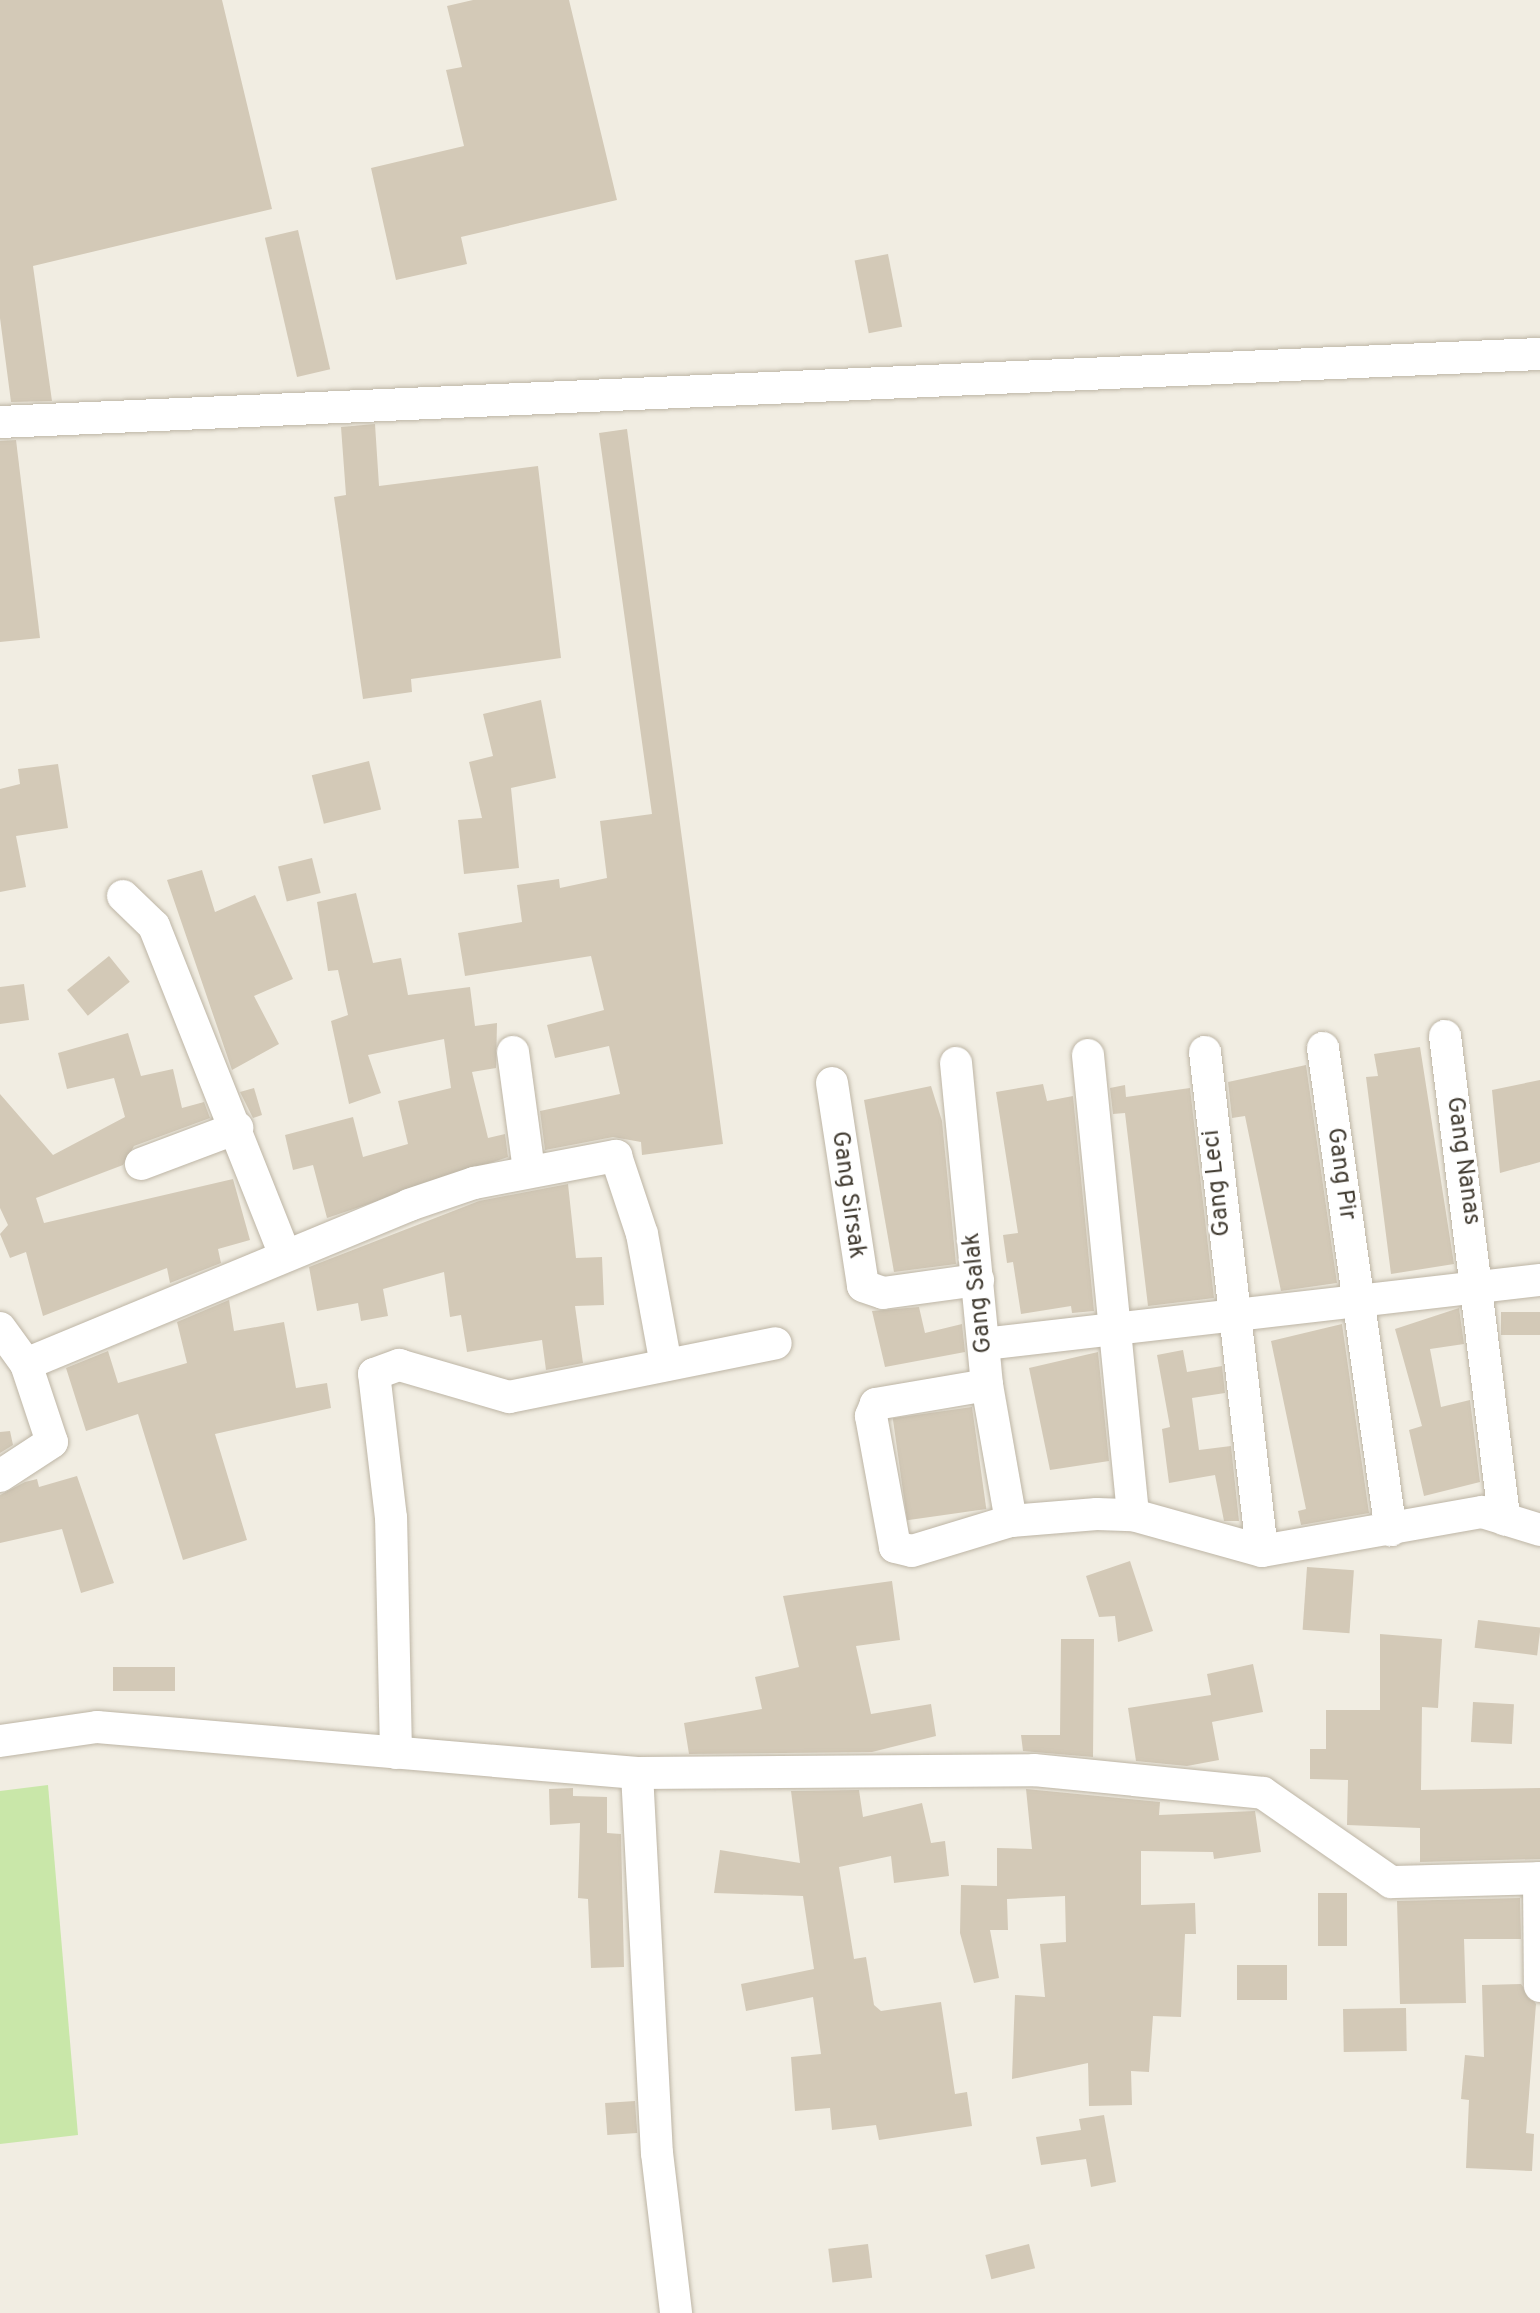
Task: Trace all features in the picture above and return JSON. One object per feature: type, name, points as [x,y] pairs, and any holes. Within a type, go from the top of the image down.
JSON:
[{"type":"street","points":[[0,422],[1540,354]]},
{"type":"street","points":[[123,896],[154,926],[284,1252]]},
{"type":"street","name":"Gang Nanas","points":[[1445,1036],[1479,1286],[1504,1519]]},
{"type":"street","name":"Gang Pir","points":[[1323,1048],[1391,1530]]},
{"type":"street","points":[[513,1052],[529,1171]]},
{"type":"street","name":"Gang Leci","points":[[1205,1052],[1232,1313],[1262,1551]]},
{"type":"street","points":[[1088,1055],[1111,1330],[1133,1515]]},
{"type":"street","name":"Gang Salak","points":[[956,1063],[987,1385],[1011,1521]]},
{"type":"street","name":"Gang Sirsak","points":[[832,1083],[863,1286],[883,1293],[978,1280]]},
{"type":"street","points":[[141,1164],[237,1128]]},
{"type":"street","points":[[26,1364],[284,1252],[474,1183],[616,1156],[642,1234],[666,1365]]},
{"type":"street","points":[[984,1344],[1232,1313],[1540,1280]]},
{"type":"street","points":[[0,1328],[26,1364],[52,1442],[0,1476]]},
{"type":"street","points":[[396,1753],[391,1518],[374,1374],[399,1365],[509,1397],[776,1343]]},
{"type":"street","points":[[987,1385],[876,1404],[871,1416],[888,1538],[912,1551],[1011,1521],[1133,1515],[1262,1551],[1466,1514],[1504,1519],[1540,1530]]},
{"type":"street","points":[[0,1741],[97,1727],[637,1773],[975,1767],[1243,1789],[1286,1804],[1359,1866],[1391,1882],[1539,1878],[1540,1986]]},
{"type":"street","points":[[637,1773],[646,2004],[676,2313]]},
{"type":"green space","points":[[48,1785],[78,2135],[0,2144],[0,1791]]},
{"type":"building","points":[[0,0],[222,0],[272,209],[33,266],[52,401],[11,402],[0,318]]},
{"type":"building","points":[[473,0],[569,0],[617,200],[461,237],[467,264],[396,280],[371,168],[464,146],[446,70],[462,67],[447,6]]},
{"type":"building","points":[[298,230],[330,369],[297,377],[265,238]]},
{"type":"building","points":[[888,254],[902,327],[869,333],[855,260]]},
{"type":"building","points":[[375,424],[379,486],[538,466],[561,658],[411,679],[412,692],[363,699],[334,497],[346,495],[341,427]]},
{"type":"building","points":[[627,429],[723,1144],[642,1155],[641,1142],[613,1137],[545,1150],[540,1111],[620,1094],[609,1046],[555,1058],[547,1025],[604,1010],[591,956],[465,976],[458,933],[522,922],[517,885],[559,879],[560,888],[607,878],[600,821],[652,814],[599,433]]},
{"type":"building","points":[[16,440],[40,638],[0,642],[0,441]]},
{"type":"building","points":[[541,700],[556,778],[511,788],[519,868],[464,874],[458,820],[482,818],[469,762],[493,756],[483,714]]},
{"type":"building","points":[[369,761],[381,810],[324,824],[312,775]]},
{"type":"building","points":[[58,764],[68,828],[16,836],[26,887],[0,892],[0,789],[20,784],[18,769]]},
{"type":"building","points":[[312,858],[321,893],[287,901],[278,866]]},
{"type":"building","points":[[202,870],[215,912],[255,895],[293,979],[254,996],[279,1044],[232,1070],[167,880]]},
{"type":"building","points":[[356,893],[373,963],[401,958],[408,995],[470,987],[475,1026],[497,1023],[496,1068],[472,1072],[488,1138],[505,1134],[508,1157],[327,1218],[313,1165],[293,1170],[285,1135],[353,1117],[363,1157],[408,1144],[398,1101],[451,1088],[444,1039],[368,1055],[381,1093],[349,1104],[331,1021],[348,1015],[338,970],[328,971],[317,902]]},
{"type":"building","points":[[109,956],[130,982],[88,1016],[67,990]]},
{"type":"building","points":[[24,984],[29,1020],[0,1024],[0,987]]},
{"type":"building","points":[[128,1033],[141,1076],[173,1069],[182,1108],[204,1102],[210,1118],[134,1146],[123,1165],[36,1198],[44,1223],[233,1179],[250,1240],[218,1249],[221,1263],[170,1283],[167,1268],[43,1316],[26,1252],[10,1258],[0,1234],[8,1225],[0,1208],[0,1094],[53,1155],[125,1117],[114,1078],[67,1089],[58,1053]]},
{"type":"building","points":[[1420,1047],[1454,1264],[1391,1274],[1366,1077],[1378,1076],[1374,1054]]},
{"type":"building","points":[[1306,1065],[1337,1283],[1281,1291],[1245,1116],[1232,1118],[1228,1082]]},
{"type":"building","points":[[1540,1080],[1540,1162],[1500,1173],[1492,1090]]},
{"type":"building","points":[[1043,1084],[1047,1101],[1073,1096],[1094,1311],[1072,1313],[1071,1306],[1021,1314],[1013,1262],[1007,1263],[1003,1235],[1018,1233],[996,1092]]},
{"type":"building","points":[[1125,1085],[1126,1097],[1190,1088],[1214,1298],[1148,1306],[1125,1113],[1113,1114],[1110,1088]]},
{"type":"building","points":[[931,1086],[942,1121],[956,1264],[894,1272],[864,1100]]},
{"type":"building","points":[[254,1088],[262,1115],[253,1118],[240,1092]]},
{"type":"building","points":[[568,1184],[576,1258],[602,1257],[604,1305],[575,1306],[583,1363],[546,1370],[542,1340],[467,1352],[461,1315],[450,1317],[444,1272],[383,1289],[388,1316],[361,1321],[358,1303],[317,1311],[309,1267],[479,1201]]},
{"type":"building","points":[[229,1300],[234,1331],[284,1322],[296,1388],[327,1383],[331,1408],[215,1434],[247,1540],[183,1560],[138,1414],[86,1431],[66,1368],[108,1351],[118,1383],[187,1363],[177,1322]]},
{"type":"building","points":[[919,1307],[925,1333],[962,1324],[965,1352],[885,1367],[872,1311]]},
{"type":"building","points":[[1459,1308],[1464,1344],[1430,1349],[1441,1407],[1470,1400],[1480,1482],[1424,1496],[1409,1430],[1422,1426],[1395,1329]]},
{"type":"building","points":[[1501,1312],[1540,1312],[1540,1335],[1501,1335]]},
{"type":"building","points":[[1342,1324],[1369,1513],[1301,1525],[1298,1511],[1306,1509],[1271,1341]]},
{"type":"building","points":[[1183,1350],[1187,1372],[1222,1366],[1225,1393],[1192,1398],[1199,1450],[1231,1446],[1239,1521],[1224,1521],[1215,1475],[1169,1483],[1162,1429],[1170,1427],[1157,1355]]},
{"type":"building","points":[[1098,1352],[1109,1461],[1050,1470],[1029,1368]]},
{"type":"building","points":[[972,1407],[986,1509],[907,1520],[893,1418]]},
{"type":"building","points":[[10,1431],[13,1445],[0,1453],[0,1432]]},
{"type":"building","points":[[77,1476],[114,1583],[81,1593],[62,1529],[0,1543],[0,1495],[37,1479],[39,1487]]},
{"type":"building","points":[[1130,1561],[1153,1631],[1118,1642],[1115,1616],[1099,1617],[1086,1576]]},
{"type":"building","points":[[1307,1567],[1354,1570],[1349,1633],[1303,1630]]},
{"type":"building","points":[[892,1581],[900,1640],[856,1646],[871,1714],[931,1704],[936,1736],[872,1752],[689,1754],[684,1723],[762,1709],[755,1677],[799,1667],[783,1596]]},
{"type":"building","points":[[1478,1620],[1540,1628],[1537,1655],[1475,1648]]},
{"type":"building","points":[[1380,1634],[1442,1639],[1438,1708],[1422,1707],[1421,1790],[1540,1788],[1540,1859],[1420,1862],[1420,1828],[1347,1825],[1348,1780],[1310,1779],[1310,1749],[1326,1749],[1326,1710],[1380,1710]]},
{"type":"building","points":[[1061,1639],[1094,1639],[1093,1757],[1023,1751],[1021,1735],[1060,1735]]},
{"type":"building","points":[[1253,1664],[1263,1712],[1212,1722],[1219,1760],[1187,1766],[1136,1761],[1128,1708],[1211,1695],[1207,1674]]},
{"type":"building","points":[[113,1667],[175,1667],[175,1691],[113,1691]]},
{"type":"building","points":[[1473,1702],[1514,1704],[1512,1744],[1471,1742]]},
{"type":"building","points":[[573,1788],[573,1796],[607,1797],[607,1833],[621,1834],[624,1967],[591,1968],[588,1899],[578,1898],[580,1823],[550,1825],[549,1789]]},
{"type":"building","points":[[1026,1789],[1160,1802],[1159,1815],[1255,1811],[1261,1852],[1214,1859],[1213,1852],[1141,1851],[1141,1905],[1195,1903],[1196,1934],[1185,1934],[1181,2017],[1153,2016],[1149,2072],[1131,2071],[1132,2105],[1089,2106],[1088,2063],[1012,2079],[1015,1995],[1045,1997],[1040,1944],[1066,1942],[1065,1896],[1007,1899],[1008,1930],[990,1930],[999,1978],[974,1983],[960,1933],[961,1885],[997,1886],[997,1848],[1032,1849]]},
{"type":"building","points":[[859,1790],[863,1817],[922,1803],[931,1843],[945,1841],[949,1876],[894,1883],[891,1856],[839,1867],[854,1959],[866,1957],[874,2005],[881,2011],[941,2002],[955,2094],[967,2092],[972,2126],[879,2140],[876,2125],[832,2130],[830,2108],[795,2111],[791,2057],[821,2054],[813,1997],[746,2011],[741,1984],[814,1969],[803,1896],[714,1893],[720,1850],[800,1863],[791,1791]]},
{"type":"building","points":[[1318,1893],[1347,1893],[1347,1946],[1318,1946]]},
{"type":"building","points":[[1520,1898],[1521,1939],[1464,1939],[1466,2003],[1400,2004],[1397,1901]]},
{"type":"building","points":[[1237,1965],[1287,1965],[1287,2000],[1237,2000]]},
{"type":"building","points":[[1521,1984],[1536,2004],[1526,2133],[1534,2134],[1532,2171],[1466,2168],[1469,2100],[1461,2099],[1465,2055],[1484,2057],[1482,1985]]},
{"type":"building","points":[[1406,2008],[1407,2051],[1344,2052],[1343,2009]]},
{"type":"building","points":[[635,2101],[637,2133],[607,2135],[605,2103]]},
{"type":"building","points":[[1104,2115],[1116,2182],[1091,2187],[1086,2159],[1041,2165],[1036,2137],[1081,2130],[1079,2119]]},
{"type":"building","points":[[868,2244],[872,2278],[832,2283],[828,2249]]},
{"type":"building","points":[[1029,2244],[1035,2268],[991,2279],[985,2255]]}]
